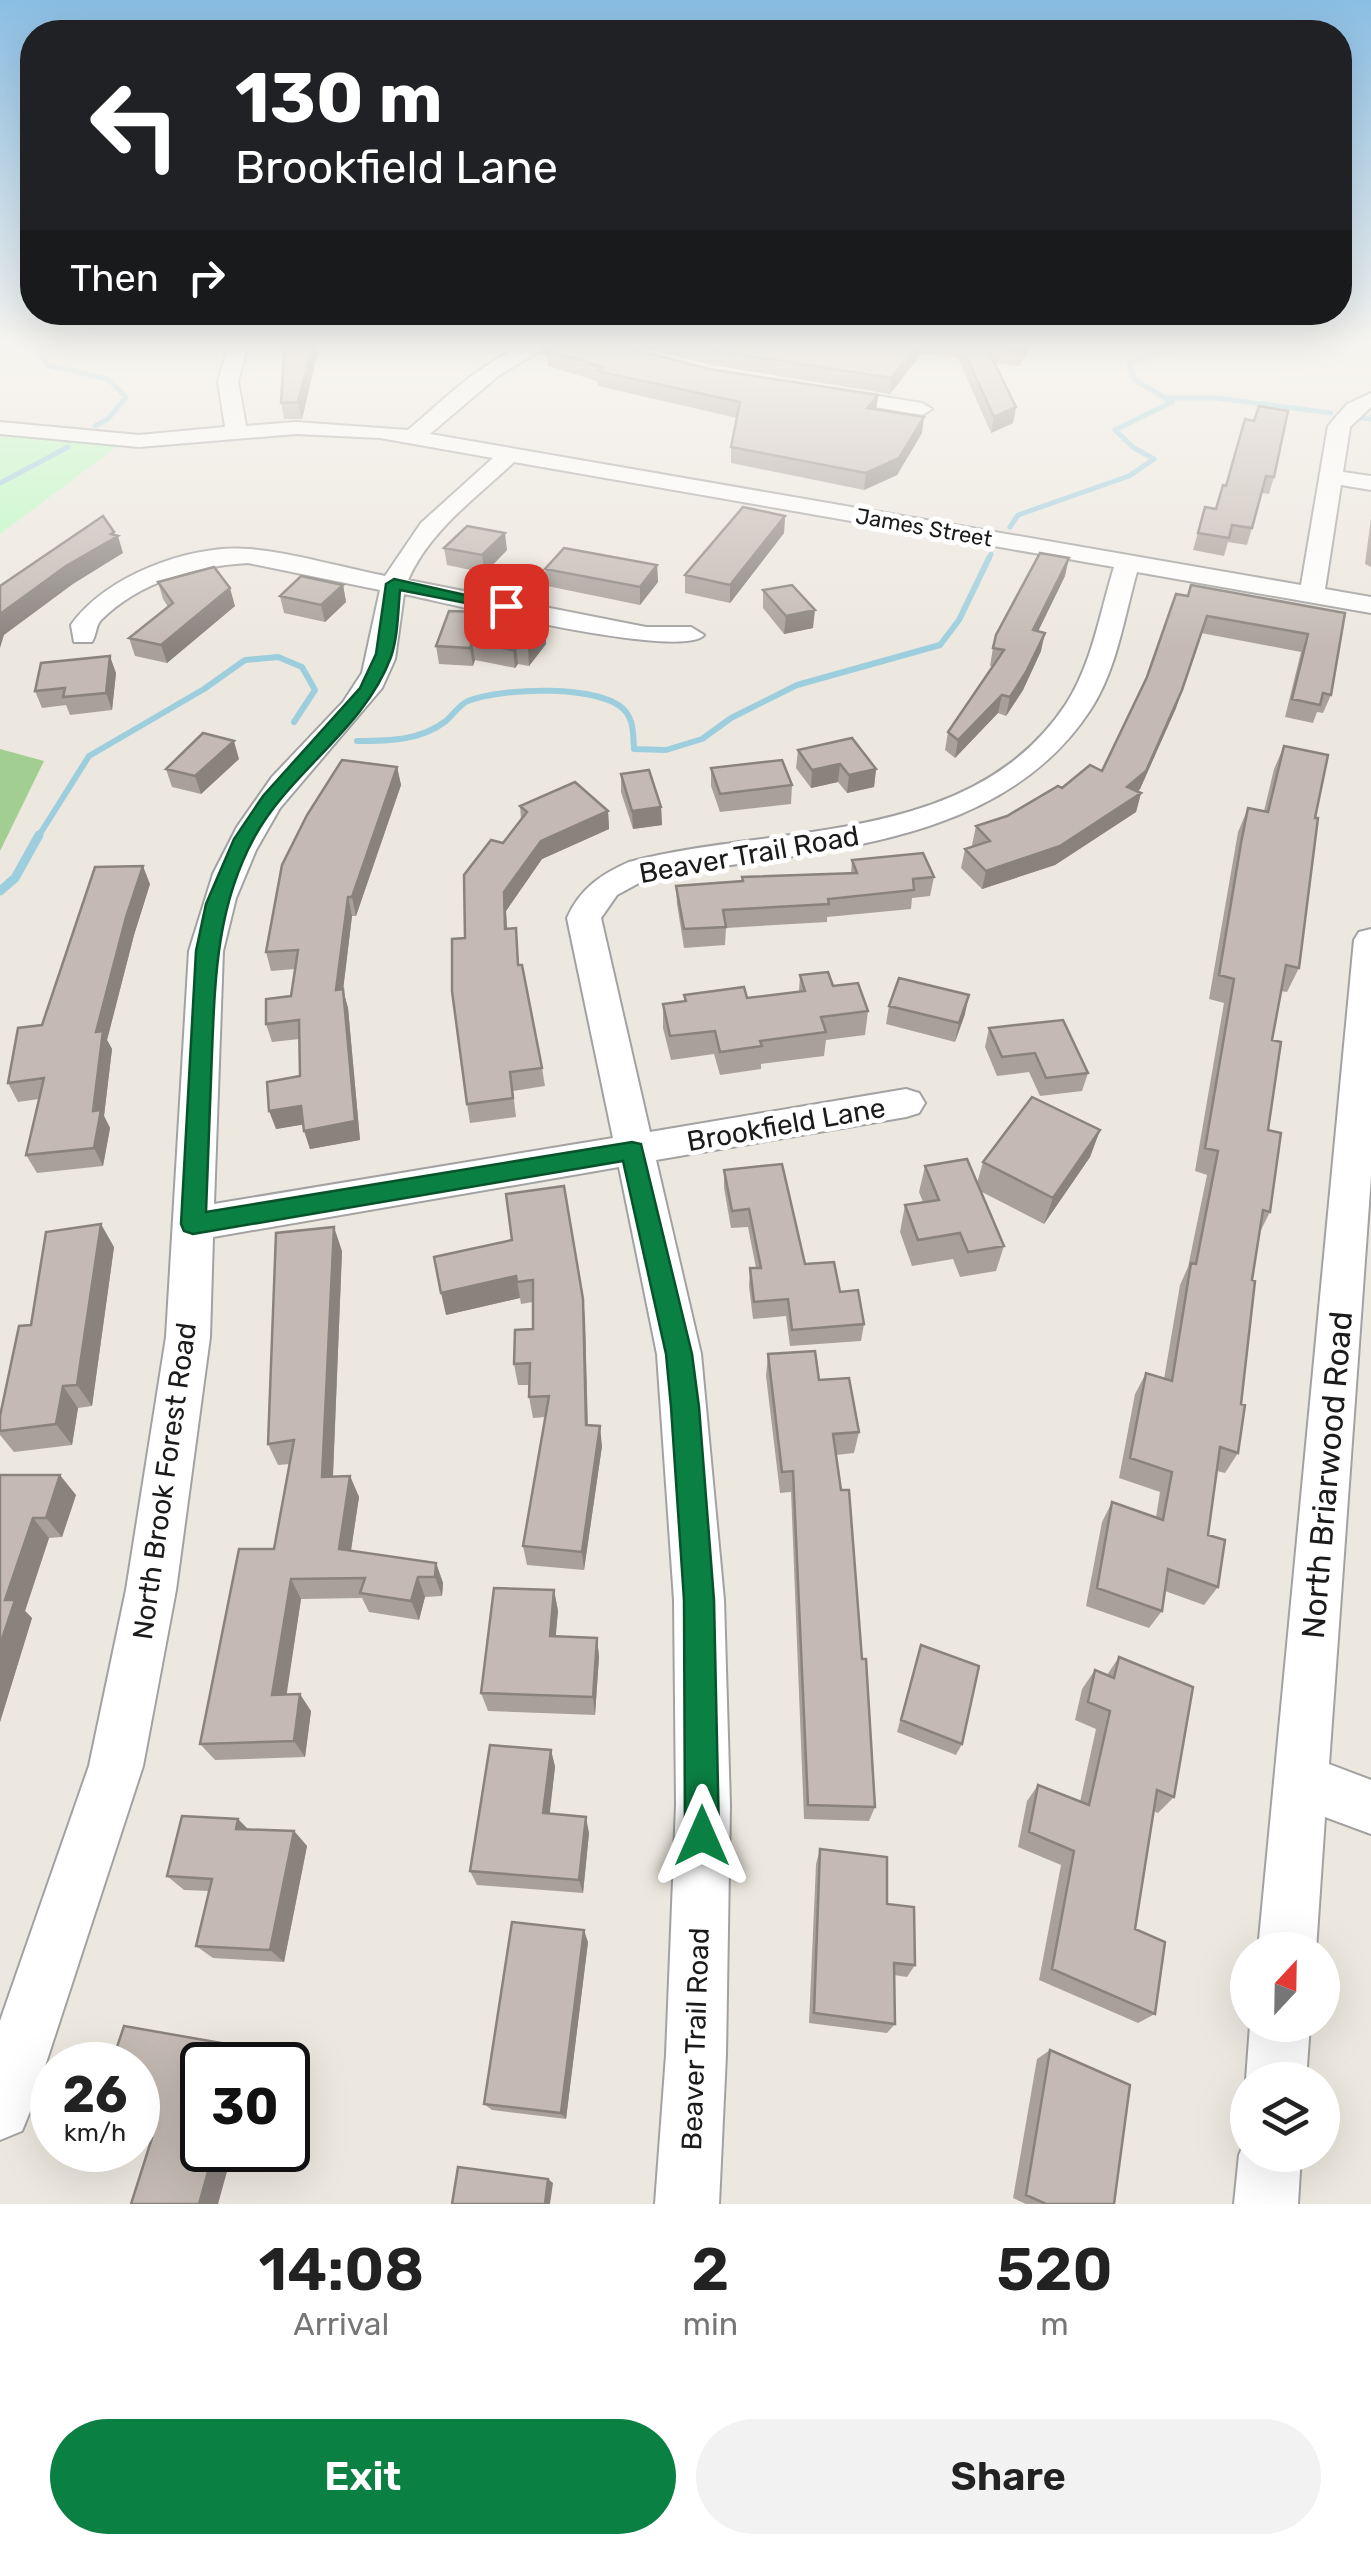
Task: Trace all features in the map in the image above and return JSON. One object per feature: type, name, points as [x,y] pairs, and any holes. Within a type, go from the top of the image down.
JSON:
[{"type":"street","name":"James Street","points":[[452,445],[1371,605]]},
{"type":"street","points":[[1312,595],[1336,445]]},
{"type":"street","name":"North Brook Forest Road","points":[[0,2109],[116,1766],[151,1590],[188,1337],[206,951],[216,904],[244,839],[269,800],[346,718],[368,688],[384,654],[394,584],[416,544],[510,455]]},
{"type":"street","points":[[1331,477],[1371,483]]},
{"type":"street","points":[[84,636],[84,625],[91,616],[153,575],[201,560],[268,558],[646,635],[691,635]]},
{"type":"street","name":"Beaver Trail Road","points":[[687,2204],[696,2055],[703,1805],[699,1600],[679,1354],[584,918],[598,894],[616,880],[663,864],[875,832],[925,816],[997,783],[1050,743],[1078,706],[1128,562]]},
{"type":"street","name":"North Briarwood Road","points":[[1288,1932],[1301,1781],[1356,1311],[1371,940]]},
{"type":"street","name":"Brookfield Lane","points":[[193,1224],[906,1103]]},
{"type":"street","points":[[1301,1781],[1371,1807]]},
{"type":"street","points":[[1266,2204],[1269,2172]]},
{"type":"green space","points":[[0,445],[119,445],[0,534]]},
{"type":"green space","points":[[0,749],[44,761],[0,851]]},
{"type":"building","points":[[907,445],[899,458],[866,473],[731,447]]},
{"type":"building","points":[[1238,445],[1281,445],[1274,477],[1266,476],[1252,528],[1232,525],[1229,538],[1198,533],[1205,507],[1216,509],[1223,485],[1226,486]]},
{"type":"building","points":[[743,507],[785,516],[730,585],[685,575]]},
{"type":"building","points":[[103,516],[114,532],[111,534],[118,536],[66,566],[0,614],[0,586]]},
{"type":"building","points":[[467,526],[505,533],[482,555],[444,548]]},
{"type":"building","points":[[564,548],[657,565],[640,587],[545,569]]},
{"type":"building","points":[[1040,553],[1069,558],[1033,630],[1045,633],[1010,697],[1002,695],[958,740],[948,732],[1004,650],[993,648],[996,635]]},
{"type":"building","points":[[214,567],[230,588],[161,645],[129,638],[173,603],[158,582]]},
{"type":"building","points":[[301,576],[343,585],[321,605],[280,596]]},
{"type":"building","points":[[792,585],[815,610],[786,616],[763,590]]},
{"type":"building","points":[[1191,585],[1345,613],[1331,695],[1323,693],[1320,705],[1292,699],[1308,634],[1207,616],[1182,690],[1146,771],[1127,787],[1141,793],[1060,846],[986,871],[965,849],[990,841],[976,826],[1007,816],[1058,786],[1062,788],[1090,765],[1102,771],[1147,677],[1176,594],[1188,596]]},
{"type":"building","points":[[449,611],[482,612],[545,626],[528,648],[516,646],[513,650],[472,642],[470,648],[436,646]]},
{"type":"building","points":[[110,656],[106,693],[63,697],[65,688],[35,691],[41,663]]},
{"type":"building","points":[[203,733],[234,741],[195,776],[166,769]]},
{"type":"building","points":[[852,738],[876,769],[849,775],[840,764],[812,770],[798,750]]},
{"type":"building","points":[[1284,746],[1328,755],[1315,818],[1299,968],[1286,965],[1272,1040],[1281,1042],[1268,1130],[1281,1133],[1270,1212],[1263,1210],[1252,1280],[1255,1281],[1241,1404],[1245,1405],[1238,1453],[1220,1447],[1208,1535],[1225,1540],[1218,1587],[1168,1569],[1162,1611],[1097,1588],[1112,1502],[1163,1520],[1172,1472],[1130,1458],[1146,1373],[1172,1381],[1191,1263],[1196,1264],[1218,1151],[1205,1148],[1234,979],[1219,975],[1241,843],[1248,808],[1268,812]]},
{"type":"building","points":[[342,760],[397,767],[352,897],[348,897],[336,990],[343,989],[355,1121],[304,1131],[301,1106],[269,1111],[267,1082],[300,1076],[299,1020],[266,1024],[266,999],[291,996],[298,950],[266,952],[282,865],[307,815]]},
{"type":"building","points":[[782,760],[792,785],[720,794],[711,768]]},
{"type":"building","points":[[649,770],[661,807],[632,811],[621,774]]},
{"type":"building","points":[[575,782],[608,811],[541,841],[504,892],[505,929],[516,928],[518,965],[522,965],[542,1068],[510,1072],[513,1098],[467,1104],[452,991],[452,939],[465,938],[464,875],[491,840],[503,843],[527,812],[520,806]]},
{"type":"building","points":[[923,853],[934,877],[913,879],[914,890],[828,899],[829,904],[723,910],[726,927],[684,929],[676,886],[743,881],[742,877],[857,873],[852,860]]},
{"type":"building","points":[[143,866],[96,1032],[103,1031],[93,1111],[101,1110],[94,1148],[26,1155],[44,1078],[8,1083],[18,1028],[42,1025],[95,867]]},
{"type":"building","points":[[828,972],[833,986],[858,983],[868,1011],[821,1017],[826,1032],[760,1041],[762,1046],[720,1052],[715,1031],[670,1036],[663,1004],[686,1001],[684,995],[744,987],[747,998],[805,991],[800,975]]},
{"type":"building","points":[[899,978],[969,995],[959,1023],[889,1006]]},
{"type":"building","points":[[1063,1020],[1088,1073],[1046,1078],[1035,1053],[1002,1057],[989,1028]]},
{"type":"building","points":[[1032,1097],[1100,1130],[1053,1198],[983,1162]]},
{"type":"building","points":[[967,1159],[1004,1246],[968,1252],[960,1233],[918,1240],[905,1205],[939,1200],[925,1166]]},
{"type":"building","points":[[782,1164],[805,1264],[834,1262],[840,1292],[858,1290],[864,1324],[792,1330],[788,1299],[754,1302],[750,1268],[761,1268],[749,1209],[732,1211],[724,1170]]},
{"type":"building","points":[[564,1186],[583,1299],[586,1425],[600,1426],[582,1552],[523,1546],[549,1396],[529,1397],[530,1363],[514,1364],[515,1330],[533,1329],[533,1280],[517,1282],[516,1276],[441,1293],[434,1257],[512,1240],[506,1194]]},
{"type":"building","points":[[101,1224],[77,1385],[63,1386],[56,1424],[0,1431],[19,1326],[31,1325],[46,1232]]},
{"type":"building","points":[[334,1227],[322,1477],[350,1476],[339,1549],[436,1563],[435,1577],[418,1577],[411,1601],[360,1593],[365,1578],[291,1579],[272,1695],[300,1694],[294,1741],[200,1744],[239,1549],[274,1549],[294,1440],[268,1444],[276,1233]]},
{"type":"building","points":[[815,1351],[819,1380],[849,1378],[859,1432],[833,1434],[841,1490],[849,1490],[862,1659],[866,1659],[875,1807],[808,1805],[793,1471],[782,1472],[768,1354]]},
{"type":"building","points":[[0,1475],[60,1475],[46,1518],[33,1518],[5,1600],[15,1600],[0,1645]]},
{"type":"building","points":[[494,1588],[554,1590],[550,1636],[597,1638],[593,1697],[481,1693]]},
{"type":"building","points":[[921,1645],[979,1666],[962,1744],[901,1720]]},
{"type":"building","points":[[1119,1657],[1193,1687],[1174,1797],[1157,1790],[1135,1929],[1165,1942],[1155,2014],[1052,1969],[1074,1851],[1029,1832],[1038,1785],[1089,1805],[1110,1711],[1088,1702],[1095,1670],[1114,1678]]},
{"type":"building","points":[[490,1745],[551,1750],[543,1813],[586,1817],[579,1880],[470,1871]]},
{"type":"building","points":[[182,1816],[238,1819],[236,1829],[294,1831],[270,1950],[196,1946],[212,1879],[167,1876]]},
{"type":"building","points":[[820,1849],[887,1857],[887,1904],[914,1907],[915,1965],[894,1963],[895,2024],[814,2013]]},
{"type":"building","points":[[512,1922],[584,1930],[561,2113],[484,2104]]},
{"type":"building","points":[[124,2026],[215,2042],[180,2042],[180,2172],[208,2172],[199,2204],[131,2204],[141,2172],[160,2172],[160,2042],[119,2042]]},
{"type":"building","points":[[1050,2050],[1130,2085],[1114,2204],[1046,2204],[1026,2195]]},
{"type":"building","points":[[458,2167],[548,2179],[545,2204],[452,2204]]},
{"type":"waterway","points":[[1010,527],[1018,515],[1129,476],[1154,459],[1131,445]]},
{"type":"waterway","points":[[0,483],[68,447]]},
{"type":"waterway","points":[[988,561],[991,554]]},
{"type":"waterway","points":[[357,741],[392,740],[425,733],[446,721],[465,702],[483,697],[550,691],[575,692],[614,703],[630,720],[634,749],[666,750],[702,739],[731,718],[797,685],[940,645],[959,620],[989,558]]},
{"type":"waterway","points":[[38,837],[89,756],[204,689],[245,660],[278,657],[302,667],[315,690],[294,722]]},
{"type":"waterway","points":[[0,891],[15,878],[39,835]]},
{"type":"route","points":[[506,606],[394,584],[388,640],[368,688],[346,718],[269,800],[244,839],[216,904],[206,951],[193,1224],[632,1151],[679,1354],[685,1407],[699,1600],[702,1836]]}]
